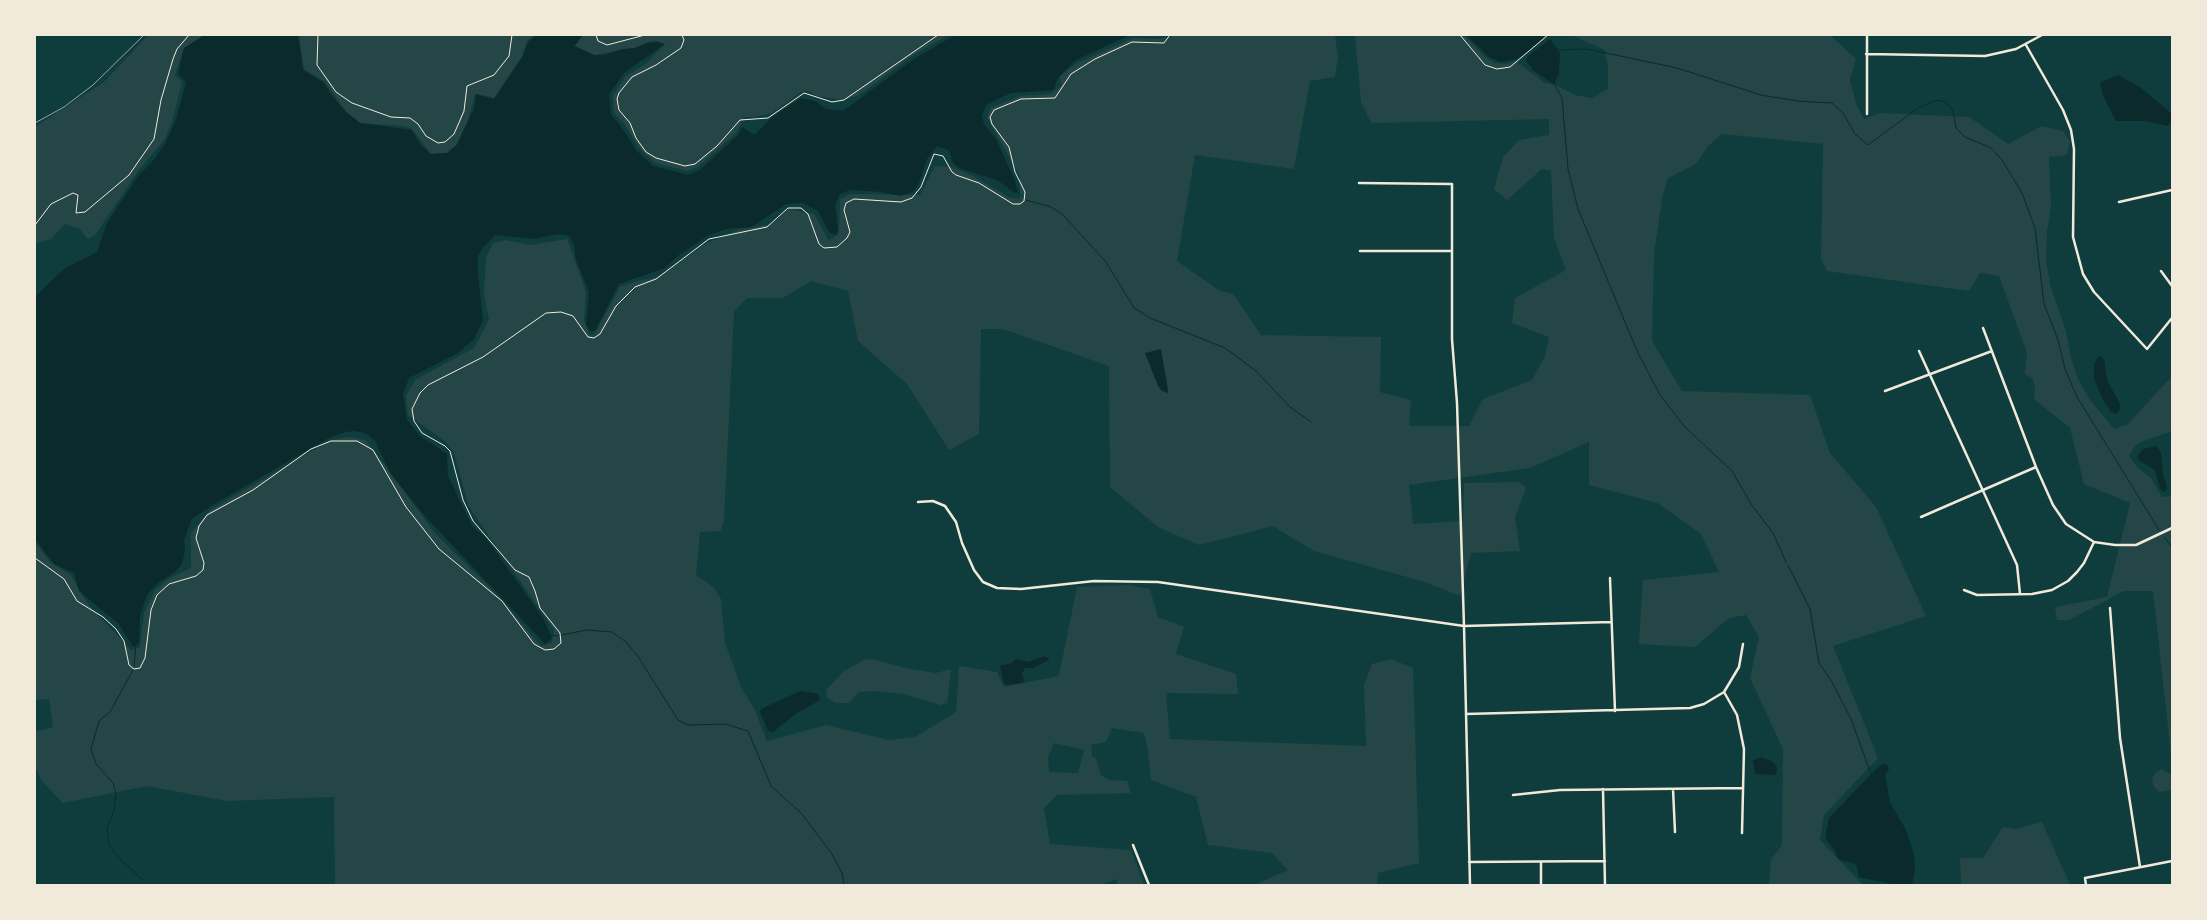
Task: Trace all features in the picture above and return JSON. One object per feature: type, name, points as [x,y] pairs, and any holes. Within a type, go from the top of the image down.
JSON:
[{"type":"street","points":[[1867,35],[1867,114]]},
{"type":"street","points":[[1866,54],[1985,56],[2006,53],[2026,45],[2042,35]]},
{"type":"street","points":[[2026,45],[2063,110],[2071,130],[2074,149],[2073,237],[2079,264],[2094,292],[2147,349],[2172,318]]},
{"type":"street","points":[[1359,183],[1452,184],[1452,339],[1457,404],[1470,885]]},
{"type":"street","points":[[2119,202],[2172,190]]},
{"type":"street","points":[[1360,251],[1452,251]]},
{"type":"street","points":[[2161,271],[2172,286]]},
{"type":"street","points":[[1983,328],[2036,467],[2059,515],[2076,532],[2094,542],[2115,546],[2136,545],[2172,528]]},
{"type":"street","points":[[1885,391],[1992,350]]},
{"type":"street","points":[[1919,351],[2017,565],[2020,594]]},
{"type":"street","points":[[1920,518],[2036,467]]},
{"type":"street","points":[[918,502],[933,501],[945,506],[956,522],[962,543],[974,570],[983,582],[997,588],[1022,589],[1094,581],[1158,582],[1464,626],[1611,622]]},
{"type":"street","points":[[1964,590],[1977,595],[2042,593],[2068,580],[2084,563],[2094,542]]},
{"type":"street","points":[[1610,578],[1615,711]]},
{"type":"street","points":[[2110,608],[2120,738],[2140,867]]},
{"type":"street","points":[[1466,714],[1690,708],[1704,704],[1724,692],[1738,667],[1744,644]]},
{"type":"street","points":[[1724,692],[1740,722],[1744,749],[1742,833]]},
{"type":"street","points":[[1673,788],[1675,832]]},
{"type":"street","points":[[1512,794],[1604,789],[1743,788]]},
{"type":"street","points":[[1604,789],[1605,885]]},
{"type":"street","points":[[1133,845],[1148,885]]},
{"type":"street","points":[[1469,862],[1605,861]]},
{"type":"street","points":[[2086,885],[2085,878],[2172,861]]},
{"type":"street","points":[[1541,862],[1541,885]]},
{"type":"path","points":[[35,225],[51,204],[74,193],[78,195],[76,213],[85,212],[129,175],[154,139],[161,100],[173,59],[177,49],[189,35]]},
{"type":"path","points":[[318,35],[317,65],[336,92],[352,103],[391,117],[410,118],[415,121],[430,140],[442,143],[454,134],[462,119],[467,86],[494,75],[509,56],[512,46],[512,35]]},
{"type":"path","points":[[596,35],[598,41],[607,45],[645,35]]},
{"type":"path","points":[[682,35],[684,40],[682,48],[632,77],[618,93],[617,99],[619,110],[630,123],[636,138],[646,152],[656,158],[685,166],[695,164],[717,146],[740,120],[768,118],[804,93],[832,102],[844,100],[938,35]]},
{"type":"path","points":[[35,558],[64,579],[77,601],[103,617],[116,629],[124,641],[129,665],[134,669],[140,668],[145,658],[151,610],[157,595],[169,584],[196,576],[203,570],[204,563],[196,544],[196,533],[207,515],[253,490],[312,449],[331,441],[357,441],[373,450],[406,507],[439,549],[502,602],[534,644],[540,649],[550,651],[558,648],[561,638],[560,633],[540,608],[529,577],[515,570],[470,516],[450,451],[417,427],[412,416],[412,409],[420,393],[428,385],[483,357],[546,313],[561,312],[573,316],[588,337],[594,338],[600,334],[616,306],[635,287],[660,276],[709,239],[758,230],[767,226],[788,208],[801,208],[808,214],[819,244],[824,248],[837,248],[850,232],[844,210],[846,203],[854,198],[900,202],[912,198],[921,187],[934,154],[943,156],[952,172],[956,175],[979,183],[1013,204],[1020,204],[1024,201],[1025,192],[1015,172],[1009,147],[992,124],[990,117],[994,110],[1022,98],[1055,98],[1071,74],[1094,59],[1132,42],[1164,43],[1170,35]]},
{"type":"path","points":[[1460,35],[1485,65],[1497,70],[1510,67],[1548,35]]},
{"type":"shaded area","points":[[148,35],[204,35],[184,48],[175,75],[182,82],[173,119],[165,139],[139,170],[95,235],[88,239],[80,229],[65,224],[51,239],[35,244],[35,127],[104,82]]},
{"type":"shaded area","points":[[205,35],[298,35],[303,70],[324,83],[331,95],[347,113],[360,123],[412,130],[420,144],[431,154],[447,153],[457,145],[474,108],[476,94],[494,99],[523,56],[528,42],[537,35],[583,35],[574,46],[594,55],[605,55],[648,43],[657,42],[665,44],[624,73],[609,94],[611,115],[620,125],[636,150],[653,166],[688,175],[700,170],[739,134],[742,127],[754,135],[774,116],[801,98],[815,101],[826,109],[843,111],[914,59],[955,35],[1130,35],[1076,60],[1057,79],[1054,90],[1011,93],[986,105],[982,116],[984,124],[996,139],[1018,192],[1015,193],[997,180],[961,169],[953,163],[949,150],[937,146],[927,159],[919,183],[913,192],[900,196],[882,192],[850,190],[840,194],[835,205],[838,230],[836,235],[829,232],[818,211],[803,203],[786,204],[752,227],[727,229],[709,235],[679,255],[665,268],[619,284],[595,331],[590,331],[586,325],[589,292],[576,260],[574,245],[569,236],[558,234],[533,239],[495,235],[478,255],[483,321],[474,339],[458,353],[409,378],[403,394],[407,420],[420,436],[447,454],[448,476],[472,526],[486,538],[543,618],[552,638],[545,644],[425,516],[391,474],[375,441],[367,434],[355,431],[345,432],[327,439],[192,519],[184,540],[185,551],[182,564],[176,571],[157,584],[147,595],[140,616],[139,643],[133,647],[119,624],[79,591],[74,573],[54,564],[35,539],[35,297],[65,268],[97,252],[107,223],[139,175],[152,162],[165,144],[176,120],[186,82],[178,74],[184,48]]},
{"type":"shaded area","points":[[299,35],[534,35],[527,41],[522,56],[494,98],[475,94],[468,120],[456,145],[447,153],[431,154],[412,129],[404,126],[360,123],[346,111],[324,81],[304,69]]},
{"type":"shaded area","points":[[583,35],[948,35],[912,56],[858,96],[842,100],[817,96],[809,91],[801,92],[772,113],[755,117],[744,117],[737,132],[698,167],[688,171],[655,163],[639,148],[623,122],[614,113],[613,95],[626,76],[647,63],[665,44],[657,41],[648,42],[634,48],[594,55],[575,46]]},
{"type":"shaded area","points":[[1172,35],[1335,35],[1338,57],[1335,77],[1310,81],[1294,169],[1195,155],[1177,261],[1220,291],[1233,294],[1261,335],[1381,337],[1380,392],[1411,400],[1409,426],[1469,426],[1483,399],[1532,380],[1545,356],[1549,337],[1512,323],[1515,298],[1566,270],[1554,238],[1551,171],[1542,169],[1507,200],[1494,189],[1503,157],[1519,140],[1549,135],[1549,119],[1371,123],[1361,102],[1355,35],[1464,35],[1485,57],[1495,63],[1506,64],[1516,61],[1545,83],[1556,85],[1575,95],[1592,98],[1608,89],[1608,67],[1605,50],[1571,35],[1830,35],[1856,59],[1850,80],[1856,104],[1864,119],[1880,113],[1969,117],[2008,144],[2042,126],[2063,131],[2070,141],[2067,155],[2049,157],[2051,207],[2047,232],[2046,261],[2051,288],[2065,328],[2071,358],[2078,379],[2090,400],[2114,429],[2127,425],[2172,376],[2172,424],[2170,432],[2143,441],[2135,446],[2129,456],[2138,468],[2151,478],[2162,497],[2172,496],[2172,764],[2153,591],[2124,591],[2069,620],[2057,620],[2055,607],[2107,597],[2130,503],[2084,484],[2070,428],[2034,399],[2035,386],[2032,378],[2025,374],[2027,353],[1999,276],[1980,273],[1969,291],[1827,271],[1821,259],[1823,144],[1722,134],[1708,146],[1696,164],[1668,178],[1663,194],[1654,253],[1652,341],[1682,391],[1810,395],[1830,453],[1876,507],[1926,616],[1833,646],[1878,758],[1824,815],[1820,840],[1863,885],[1769,885],[1771,860],[1782,845],[1783,749],[1750,678],[1759,637],[1746,615],[1729,618],[1695,647],[1639,644],[1643,580],[1719,572],[1701,534],[1658,503],[1589,485],[1589,442],[1530,468],[1409,485],[1413,524],[1463,521],[1464,483],[1519,482],[1526,488],[1515,517],[1520,551],[1471,553],[1460,596],[1425,582],[1314,551],[1273,526],[1199,545],[1158,527],[1110,487],[1109,366],[1003,329],[981,329],[979,434],[949,450],[907,384],[858,341],[848,291],[811,281],[783,298],[747,298],[734,311],[724,520],[721,531],[700,532],[696,575],[714,588],[721,599],[725,643],[742,689],[754,708],[767,741],[826,725],[889,740],[915,737],[956,712],[959,666],[997,672],[1004,687],[1059,676],[1077,587],[1128,585],[1150,589],[1158,617],[1184,627],[1176,654],[1236,674],[1238,694],[1166,693],[1170,739],[1366,746],[1364,685],[1372,664],[1391,659],[1413,668],[1419,863],[1378,873],[1377,885],[1254,885],[1288,870],[1272,853],[1208,845],[1196,797],[1151,780],[1144,733],[1112,728],[1106,742],[1091,745],[1092,756],[1096,759],[1101,775],[1109,780],[1127,781],[1131,793],[1057,795],[1044,808],[1050,844],[1131,850],[1144,885],[1118,885],[1116,879],[1101,885],[335,885],[334,797],[227,801],[147,786],[63,803],[42,781],[35,766],[35,732],[53,727],[49,699],[35,700],[35,542],[51,563],[70,574],[88,604],[131,650],[140,647],[144,613],[155,590],[171,577],[191,568],[191,533],[210,510],[329,441],[347,437],[366,440],[434,532],[494,592],[541,646],[552,643],[554,630],[469,507],[454,453],[445,441],[408,415],[406,396],[415,380],[474,348],[489,320],[484,295],[486,258],[493,243],[505,240],[531,245],[567,239],[586,292],[584,321],[590,335],[594,335],[620,287],[658,277],[705,244],[738,230],[772,224],[788,209],[814,214],[829,241],[839,233],[840,199],[850,194],[920,195],[935,166],[952,167],[975,177],[1010,198],[1020,199],[1020,176],[987,118],[990,108],[1020,96],[1050,94],[1061,86],[1060,76],[1077,63],[1133,38],[1157,39],[1172,37]],"holes":[[[1054,743],[1084,750],[1078,773],[1049,772],[1048,757]]]},
{"type":"shaded area","points":[[1466,35],[1545,35],[1533,48],[1517,59],[1501,62],[1489,57]]},
{"type":"shaded area","points":[[1550,39],[1560,53],[1559,74],[1554,84],[1534,71],[1526,61],[1528,56]]},
{"type":"shaded area","points":[[2118,75],[2141,88],[2172,114],[2172,120],[2168,126],[2146,121],[2116,121],[2103,96],[2100,83]]},
{"type":"shaded area","points":[[1161,349],[1168,393],[1162,391],[1158,386],[1145,353]]},
{"type":"shaded area","points":[[2099,356],[2104,359],[2107,380],[2120,404],[2119,412],[2116,414],[2111,412],[2103,400],[2094,379],[2094,364]]},
{"type":"shaded area","points":[[2156,446],[2161,453],[2163,474],[2167,487],[2165,492],[2160,489],[2155,470],[2137,457],[2143,449]]},
{"type":"shaded area","points":[[1044,656],[1050,659],[1033,668],[1025,668],[1022,673],[1024,681],[1022,683],[1007,685],[1004,683],[1000,666],[1012,663],[1016,659],[1028,662]]},
{"type":"shaded area","points":[[872,659],[905,668],[936,673],[951,669],[947,703],[940,705],[904,694],[877,691],[859,692],[849,703],[836,703],[827,698],[826,690],[843,672],[864,660]]},
{"type":"shaded area","points":[[800,691],[818,694],[820,700],[797,713],[773,732],[768,731],[760,712],[761,709]]},
{"type":"shaded area","points":[[1761,757],[1773,762],[1777,767],[1776,775],[1755,774],[1753,760]]},
{"type":"shaded area","points":[[1886,764],[1889,769],[1885,775],[1890,802],[1906,830],[1914,854],[1915,869],[1912,885],[1898,885],[1859,877],[1856,864],[1838,859],[1835,850],[1825,838],[1829,818],[1880,765]]},
{"type":"shaded area","points":[[2162,769],[2172,775],[2172,790],[2159,792],[2154,787],[2152,778],[2156,772]]},
{"type":"shaded area","points":[[2042,822],[2070,885],[1961,885],[1960,858],[1983,858],[2003,827],[2016,829]]},
{"type":"waterway","points":[[1557,50],[1587,49],[1677,68],[1761,95],[1797,101],[1832,103],[1843,113],[1855,134],[1868,145],[1918,108],[1937,100],[1946,102],[1953,111],[1956,128],[1965,137],[1991,148],[2002,160],[2022,193],[2035,228],[2044,304],[2058,340],[2065,369],[2077,397],[2159,530]]},
{"type":"waterway","points":[[1553,82],[1562,98],[1568,169],[1578,209],[1637,351],[1660,395],[1685,427],[1732,471],[1751,504],[1773,533],[1786,562]]},
{"type":"waterway","points":[[1016,191],[1023,197]]},
{"type":"waterway","points":[[1026,200],[1051,207],[1063,215],[1106,262],[1134,308],[1150,318],[1225,348],[1256,371],[1290,407],[1311,422]]},
{"type":"waterway","points":[[2165,538],[2172,547]]},
{"type":"waterway","points":[[1788,565],[1810,609],[1819,663],[1832,682],[1851,719],[1871,774]]},
{"type":"waterway","points":[[549,634],[556,636],[587,630],[612,632],[626,642],[637,655],[678,720],[688,725],[725,724],[748,731],[771,786],[801,813],[832,854],[842,873],[844,885]]},
{"type":"waterway","points":[[134,666],[136,644]]},
{"type":"waterway","points":[[133,670],[110,712],[99,721],[91,749],[96,764],[113,783],[116,793],[114,811],[107,828],[109,845],[117,856],[143,880]]},
{"type":"railway","points":[[35,123],[64,107],[93,85],[144,35]]}]
